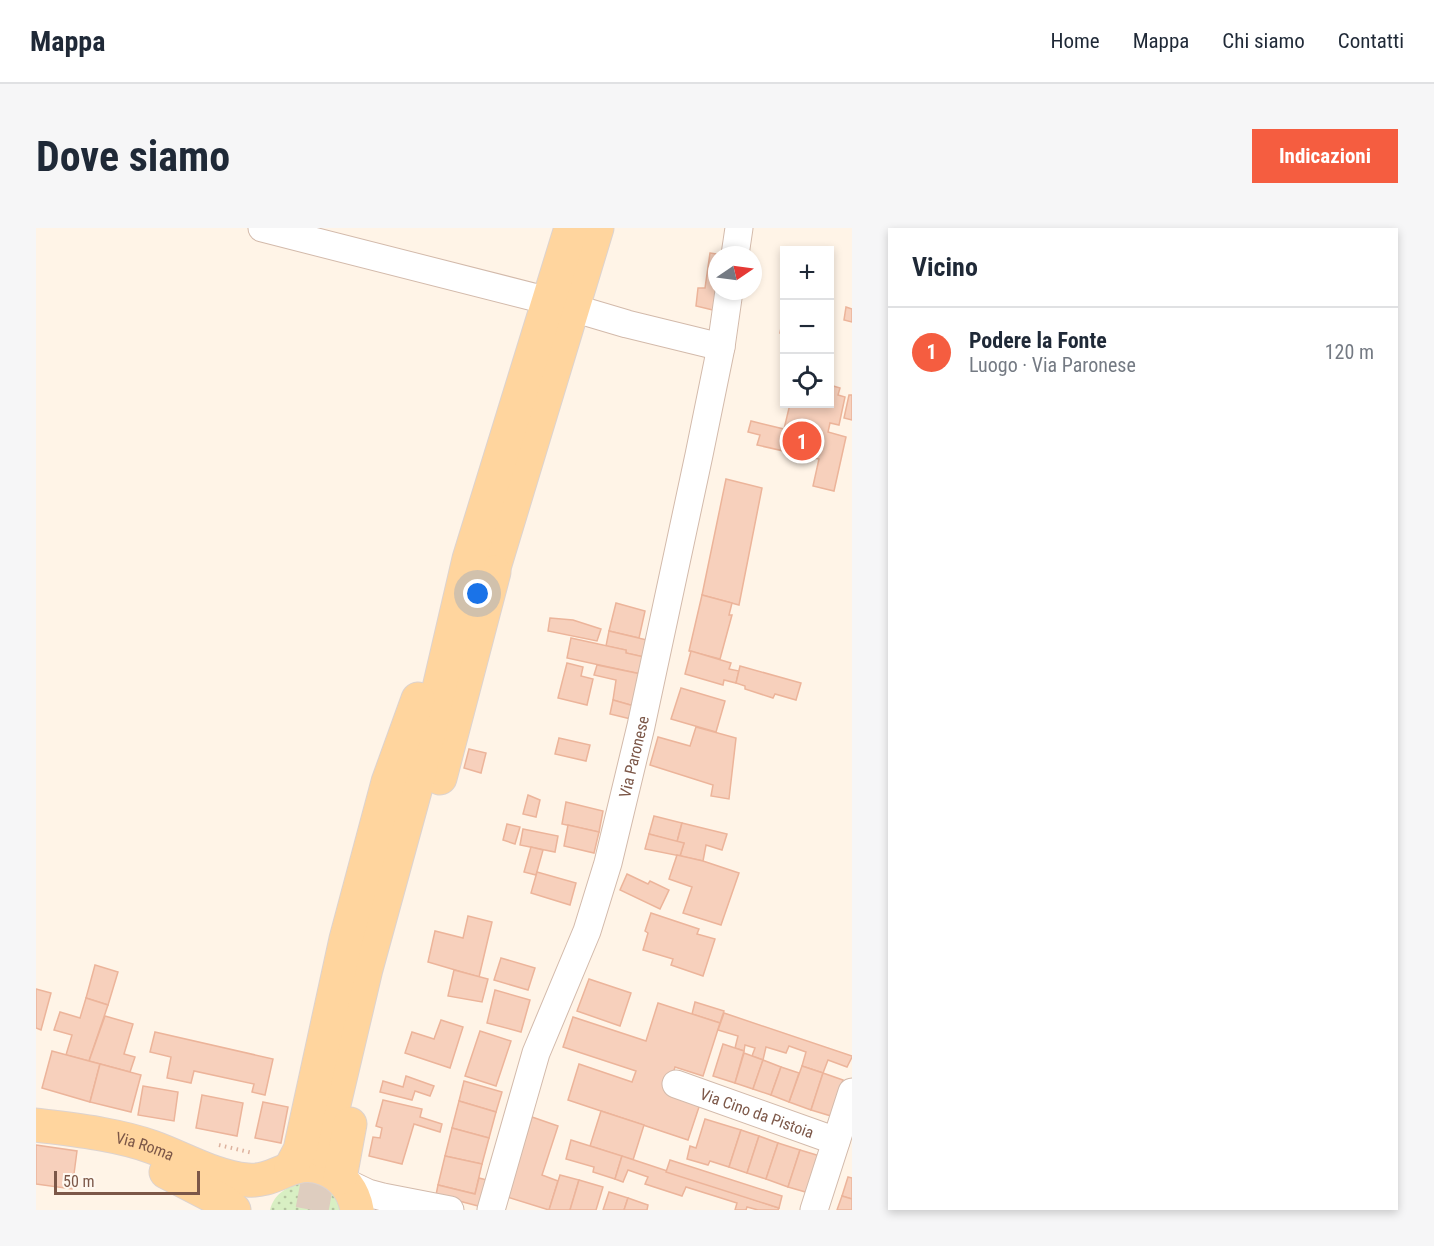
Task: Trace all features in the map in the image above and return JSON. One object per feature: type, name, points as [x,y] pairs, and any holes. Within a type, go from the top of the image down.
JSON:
[{"type":"main road","points":[[561,304],[571,228]]},
{"type":"main road","points":[[341,1180],[366,969],[481,565],[561,304],[597,228]]},
{"type":"main road","points":[[254,1210],[260,1192],[300,1150],[346,939],[388,782],[481,565]]},
{"type":"main road","points":[[341,1180],[342,1158],[481,565]]},
{"type":"main road","name":"Via Roma","points":[[36,1125],[151,1146],[210,1170],[245,1180],[262,1180],[282,1171],[308,1165],[317,1166],[341,1180]]},
{"type":"main road","name":"Via Roma","points":[[84,1132],[124,1150],[224,1202],[234,1210]]},
{"type":"street","points":[[262,228],[721,347]]},
{"type":"street","points":[[736,246],[739,228]]},
{"type":"street","name":"Via Paronese","points":[[491,1210],[536,1053],[587,931],[608,863],[641,726],[721,347],[728,300]]},
{"type":"street","name":"Via Cino da Pistoia","points":[[676,1084],[836,1141]]},
{"type":"street","points":[[814,1210],[852,1092]]},
{"type":"street","name":"Via Roma","points":[[341,1180],[368,1193],[450,1210]]},
{"type":"street","name":"Via Roma","points":[[374,1210],[394,1202],[411,1201]]},
{"type":"green space","points":[[303,1181],[323,1186],[331,1192],[341,1210],[270,1210],[278,1195]]},
{"type":"building","points":[[708,267],[708,300],[717,300],[717,311],[696,306],[698,288],[705,288]]},
{"type":"building","points":[[846,307],[852,309],[852,322],[844,320]]},
{"type":"building","points":[[834,386],[840,388],[838,395],[845,397],[839,425],[830,423],[828,432],[846,437],[834,491],[813,486],[819,459],[757,445],[760,435],[748,432],[751,421],[784,429],[789,408],[834,408]]},
{"type":"building","points":[[849,395],[852,395],[852,420],[844,418]]},
{"type":"building","points":[[726,479],[762,488],[739,605],[702,595]]},
{"type":"building","points":[[702,595],[732,603],[729,615],[732,615],[720,659],[689,651]]},
{"type":"building","points":[[616,603],[645,611],[639,638],[609,631]]},
{"type":"building","points":[[550,618],[573,620],[601,629],[597,641],[548,631]]},
{"type":"building","points":[[609,631],[647,640],[644,657],[606,646]]},
{"type":"building","points":[[571,638],[626,650],[626,653],[644,657],[641,674],[567,658]]},
{"type":"building","points":[[691,651],[731,663],[729,669],[739,671],[736,683],[724,680],[723,685],[685,674]]},
{"type":"building","points":[[567,663],[583,667],[581,676],[593,679],[587,705],[558,698]]},
{"type":"building","points":[[597,665],[641,674],[634,706],[613,700],[616,680],[594,675]]},
{"type":"building","points":[[740,666],[801,683],[796,700],[775,694],[773,698],[745,689],[745,686],[736,683]]},
{"type":"building","points":[[681,688],[725,701],[716,732],[671,719]]},
{"type":"building","points":[[613,700],[634,706],[631,719],[610,714]]},
{"type":"building","points":[[696,727],[736,738],[729,799],[711,796],[713,785],[650,765],[658,737],[690,746]]},
{"type":"building","points":[[559,738],[590,745],[586,761],[555,754]]},
{"type":"building","points":[[469,749],[486,753],[481,773],[464,768]]},
{"type":"building","points":[[528,795],[540,800],[536,817],[523,814]]},
{"type":"building","points":[[566,802],[603,811],[599,832],[562,824]]},
{"type":"building","points":[[654,816],[682,823],[677,842],[649,834]]},
{"type":"building","points":[[682,823],[727,834],[722,850],[706,845],[703,861],[680,856],[684,843],[677,842]]},
{"type":"building","points":[[507,824],[520,827],[515,844],[503,840]]},
{"type":"building","points":[[568,825],[599,832],[594,853],[564,846]]},
{"type":"building","points":[[523,829],[558,836],[555,852],[520,845]]},
{"type":"building","points":[[649,834],[684,843],[680,856],[645,849]]},
{"type":"building","points":[[531,847],[543,850],[536,875],[524,872]]},
{"type":"building","points":[[677,855],[739,873],[721,925],[683,913],[692,887],[669,879]]},
{"type":"building","points":[[537,872],[576,883],[570,905],[531,893]]},
{"type":"building","points":[[627,874],[648,884],[650,881],[669,890],[660,909],[620,890]]},
{"type":"building","points":[[651,913],[699,929],[697,934],[715,939],[703,976],[671,965],[673,959],[643,950],[648,933],[645,931]]},
{"type":"building","points":[[468,916],[492,922],[479,977],[428,962],[435,931],[463,938]]},
{"type":"building","points":[[501,958],[535,968],[528,990],[494,980]]},
{"type":"building","points":[[95,965],[118,972],[108,1005],[86,998]]},
{"type":"building","points":[[454,970],[488,979],[482,1002],[448,996]]},
{"type":"building","points":[[589,979],[631,993],[620,1026],[577,1011]]},
{"type":"building","points":[[36,989],[51,993],[41,1030],[36,1028]]},
{"type":"building","points":[[495,990],[530,1000],[521,1032],[487,1023]]},
{"type":"building","points":[[86,998],[108,1005],[89,1061],[66,1055],[72,1035],[54,1030],[60,1012],[80,1018]]},
{"type":"building","points":[[695,1002],[724,1011],[720,1023],[692,1014]]},
{"type":"building","points":[[658,1003],[720,1023],[703,1076],[675,1067],[667,1093],[700,1104],[688,1140],[568,1100],[579,1064],[632,1082],[636,1071],[563,1047],[573,1017],[646,1041]]},
{"type":"building","points":[[724,1013],[852,1057],[847,1067],[828,1060],[823,1073],[802,1066],[806,1052],[789,1046],[786,1053],[766,1047],[763,1060],[752,1056],[755,1048],[745,1045],[744,1051],[735,1048],[738,1036],[718,1030]]},
{"type":"building","points":[[105,1016],[133,1024],[124,1054],[135,1057],[130,1072],[89,1061]]},
{"type":"building","points":[[441,1020],[463,1027],[450,1068],[405,1053],[412,1032],[434,1039]]},
{"type":"building","points":[[480,1031],[511,1041],[496,1086],[465,1076]]},
{"type":"building","points":[[155,1032],[273,1059],[265,1095],[252,1092],[254,1084],[194,1071],[191,1083],[167,1078],[171,1057],[150,1052]]},
{"type":"building","points":[[723,1044],[744,1051],[735,1083],[713,1076]]},
{"type":"building","points":[[52,1051],[100,1064],[90,1102],[42,1088]]},
{"type":"building","points":[[744,1053],[763,1060],[753,1089],[735,1083]]},
{"type":"building","points":[[763,1060],[781,1067],[771,1095],[753,1089]]},
{"type":"building","points":[[100,1064],[141,1075],[131,1112],[90,1102]]},
{"type":"building","points":[[802,1066],[823,1073],[811,1110],[789,1102]]},
{"type":"building","points":[[781,1067],[799,1073],[789,1102],[771,1095]]},
{"type":"building","points":[[823,1073],[843,1080],[831,1116],[811,1110]]},
{"type":"building","points":[[406,1076],[434,1086],[430,1096],[415,1091],[412,1100],[380,1092],[383,1081],[403,1087]]},
{"type":"building","points":[[464,1081],[502,1092],[496,1112],[459,1101]]},
{"type":"building","points":[[143,1086],[178,1092],[174,1121],[138,1115]]},
{"type":"building","points":[[202,1095],[243,1103],[237,1136],[196,1128]]},
{"type":"building","points":[[383,1100],[422,1109],[420,1117],[442,1124],[440,1132],[414,1124],[402,1164],[369,1156],[373,1137],[380,1138],[382,1128],[376,1126]]},
{"type":"building","points":[[459,1101],[496,1112],[489,1138],[452,1128]]},
{"type":"building","points":[[263,1102],[288,1107],[281,1143],[255,1138]]},
{"type":"building","points":[[601,1111],[644,1125],[633,1160],[590,1146]]},
{"type":"building","points":[[532,1117],[558,1126],[542,1175],[558,1181],[549,1210],[507,1197]]},
{"type":"building","points":[[705,1119],[741,1130],[729,1167],[710,1161],[708,1165],[687,1159],[690,1146],[696,1148]]},
{"type":"building","points":[[452,1128],[489,1138],[482,1164],[445,1156]]},
{"type":"building","points":[[741,1130],[759,1136],[747,1173],[729,1167]]},
{"type":"building","points":[[759,1136],[778,1143],[766,1179],[747,1173]]},
{"type":"building","points":[[571,1140],[622,1156],[615,1179],[593,1172],[594,1167],[566,1159]]},
{"type":"building","points":[[778,1143],[800,1150],[788,1187],[766,1179]]},
{"type":"building","points":[[36,1145],[77,1151],[72,1189],[36,1184]]},
{"type":"building","points":[[800,1150],[820,1156],[809,1193],[788,1187]]},
{"type":"building","points":[[445,1156],[482,1164],[475,1194],[438,1185]]},
{"type":"building","points":[[622,1156],[779,1208],[778,1210],[758,1210],[747,1207],[746,1210],[735,1210],[737,1203],[686,1187],[682,1196],[645,1184],[648,1177],[628,1170],[623,1182],[615,1179]]},
{"type":"building","points":[[670,1160],[782,1196],[779,1208],[666,1172]]},
{"type":"building","points":[[560,1175],[579,1180],[570,1210],[549,1210]]},
{"type":"building","points":[[848,1177],[852,1178],[852,1199],[842,1196]]},
{"type":"building","points":[[479,1178],[487,1180],[482,1207],[436,1195],[438,1185],[475,1194]]},
{"type":"building","points":[[579,1180],[603,1187],[596,1210],[570,1210]]},
{"type":"building","points":[[609,1192],[628,1198],[624,1210],[603,1210]]},
{"type":"building","points":[[842,1196],[852,1199],[852,1210],[837,1210]]},
{"type":"building","points":[[628,1198],[648,1205],[647,1210],[624,1210]]},
{"type":"tunnel","points":[[312,1210],[323,1151]]},
{"type":"place","name":"Podere la Fonte","points":[[802,441]]}]
